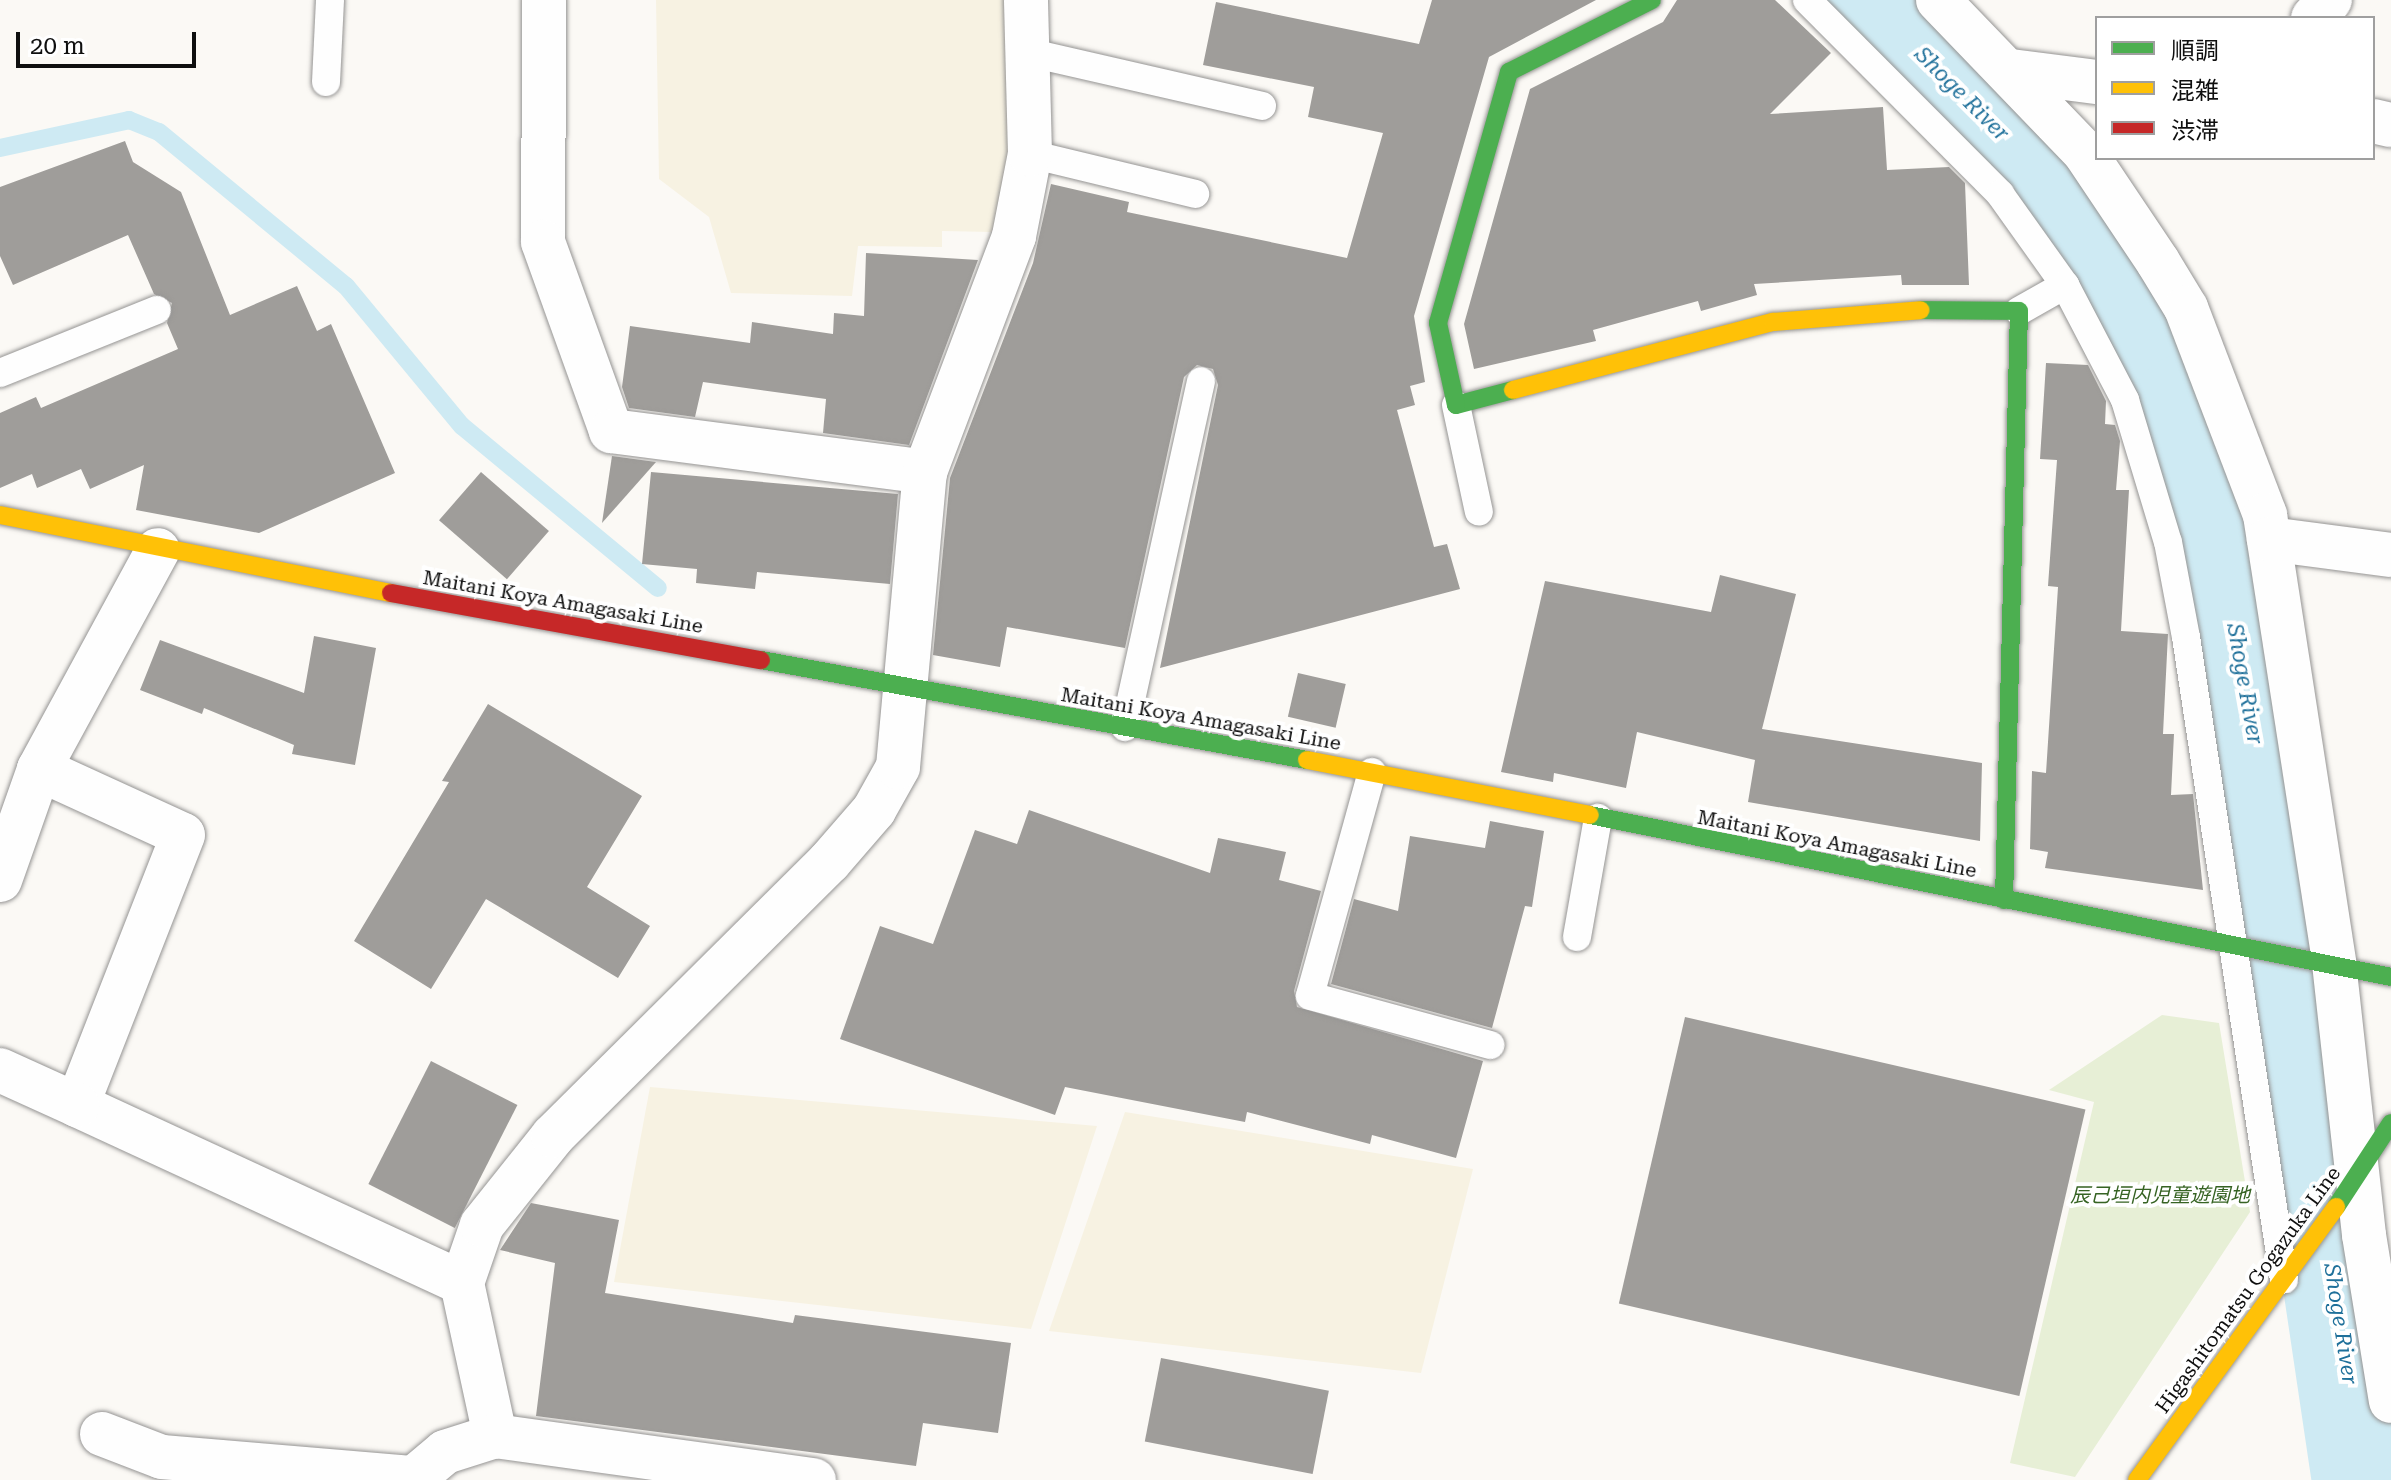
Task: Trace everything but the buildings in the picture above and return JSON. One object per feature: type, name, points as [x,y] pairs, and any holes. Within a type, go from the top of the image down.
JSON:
[{"type":"main road","points":[[1652,0],[1509,72],[1438,323],[1456,405],[1773,322],[1895,310],[2019,311],[2004,900]]},
{"type":"main road","name":"Maitani Koya Amagasaki Line","points":[[0,515],[158,550],[1372,772],[2004,900],[2238,941],[2391,977]]},
{"type":"main road","name":"Higashitomatsu Gogazuka Line","points":[[2137,1480],[2352,1185],[2391,1123]]},
{"type":"street","points":[[544,0],[543,242],[611,431],[925,472]]},
{"type":"street","points":[[495,1436],[462,1283],[482,1225],[553,1136],[874,810],[898,767],[925,472],[1014,236],[1030,154],[1031,53],[1026,0]]},
{"type":"street","points":[[1938,0],[2011,71],[2085,153],[2186,308],[2265,515],[2352,1185],[2377,1239],[2391,1401]]},
{"type":"street","points":[[2315,16],[2330,0]]},
{"type":"street","points":[[2011,71],[2095,82]]},
{"type":"street","points":[[2269,539],[2391,555]]},
{"type":"street","points":[[0,880],[39,769],[158,550]]},
{"type":"street","points":[[39,769],[183,835],[77,1105]]},
{"type":"street","points":[[0,1070],[462,1283]]},
{"type":"street","points":[[102,1434],[162,1457],[414,1479],[445,1452],[495,1436],[814,1480]]},
{"type":"lane","points":[[326,82],[330,0]]},
{"type":"lane","points":[[1807,0],[1945,133],[2000,194],[2065,285],[2125,400],[2168,542],[2238,941],[2288,1273]]},
{"type":"lane","points":[[1031,53],[1262,106]]},
{"type":"lane","points":[[1030,154],[1195,194]]},
{"type":"lane","points":[[2019,311],[2065,285]]},
{"type":"lane","points":[[0,373],[157,310]]},
{"type":"lane","points":[[1125,727],[1201,381]]},
{"type":"lane","points":[[1456,405],[1479,512]]},
{"type":"lane","points":[[1372,772],[1310,996],[1490,1045]]},
{"type":"lane","points":[[1577,937],[1598,818]]},
{"type":"shaded area","points":[[656,0],[1008,0],[1015,167],[993,232],[942,231],[942,247],[858,246],[852,296],[731,293],[709,217],[659,179]]},
{"type":"shaded area","points":[[650,1087],[1097,1126],[1031,1329],[614,1282]]},
{"type":"shaded area","points":[[1125,1112],[1473,1169],[1421,1373],[1049,1331]]},
{"type":"green space","name":"辰己垣内児童遊園地","points":[[2162,1015],[2219,1023],[2250,1212],[2075,1477],[2010,1463],[2094,1102],[2049,1090]]},
{"type":"waterway","name":"Shoge River","points":[[1867,0],[1992,120],[2110,256],[2186,408],[2248,685],[2366,1480]]},
{"type":"waterway","points":[[0,148],[129,120],[159,132],[346,286],[462,426],[658,588]]},
{"type":"traffic: fast","points":[[1513,390],[1456,405],[1438,323],[1509,72],[1652,0]]},
{"type":"traffic: fast","points":[[1921,310],[2019,311],[2004,900]]},
{"type":"traffic: fast","points":[[761,660],[1307,760]]},
{"type":"traffic: fast","points":[[1590,815],[2391,977]]},
{"type":"traffic: fast","points":[[2336,1207],[2391,1123]]},
{"type":"traffic: slow","points":[[1513,390],[1773,322],[1921,310]]},
{"type":"traffic: slow","points":[[0,515],[391,593]]},
{"type":"traffic: slow","points":[[1307,760],[1590,815]]},
{"type":"traffic: slow","points":[[2137,1480],[2336,1207]]},
{"type":"traffic: jam","points":[[391,593],[761,660]]}]
